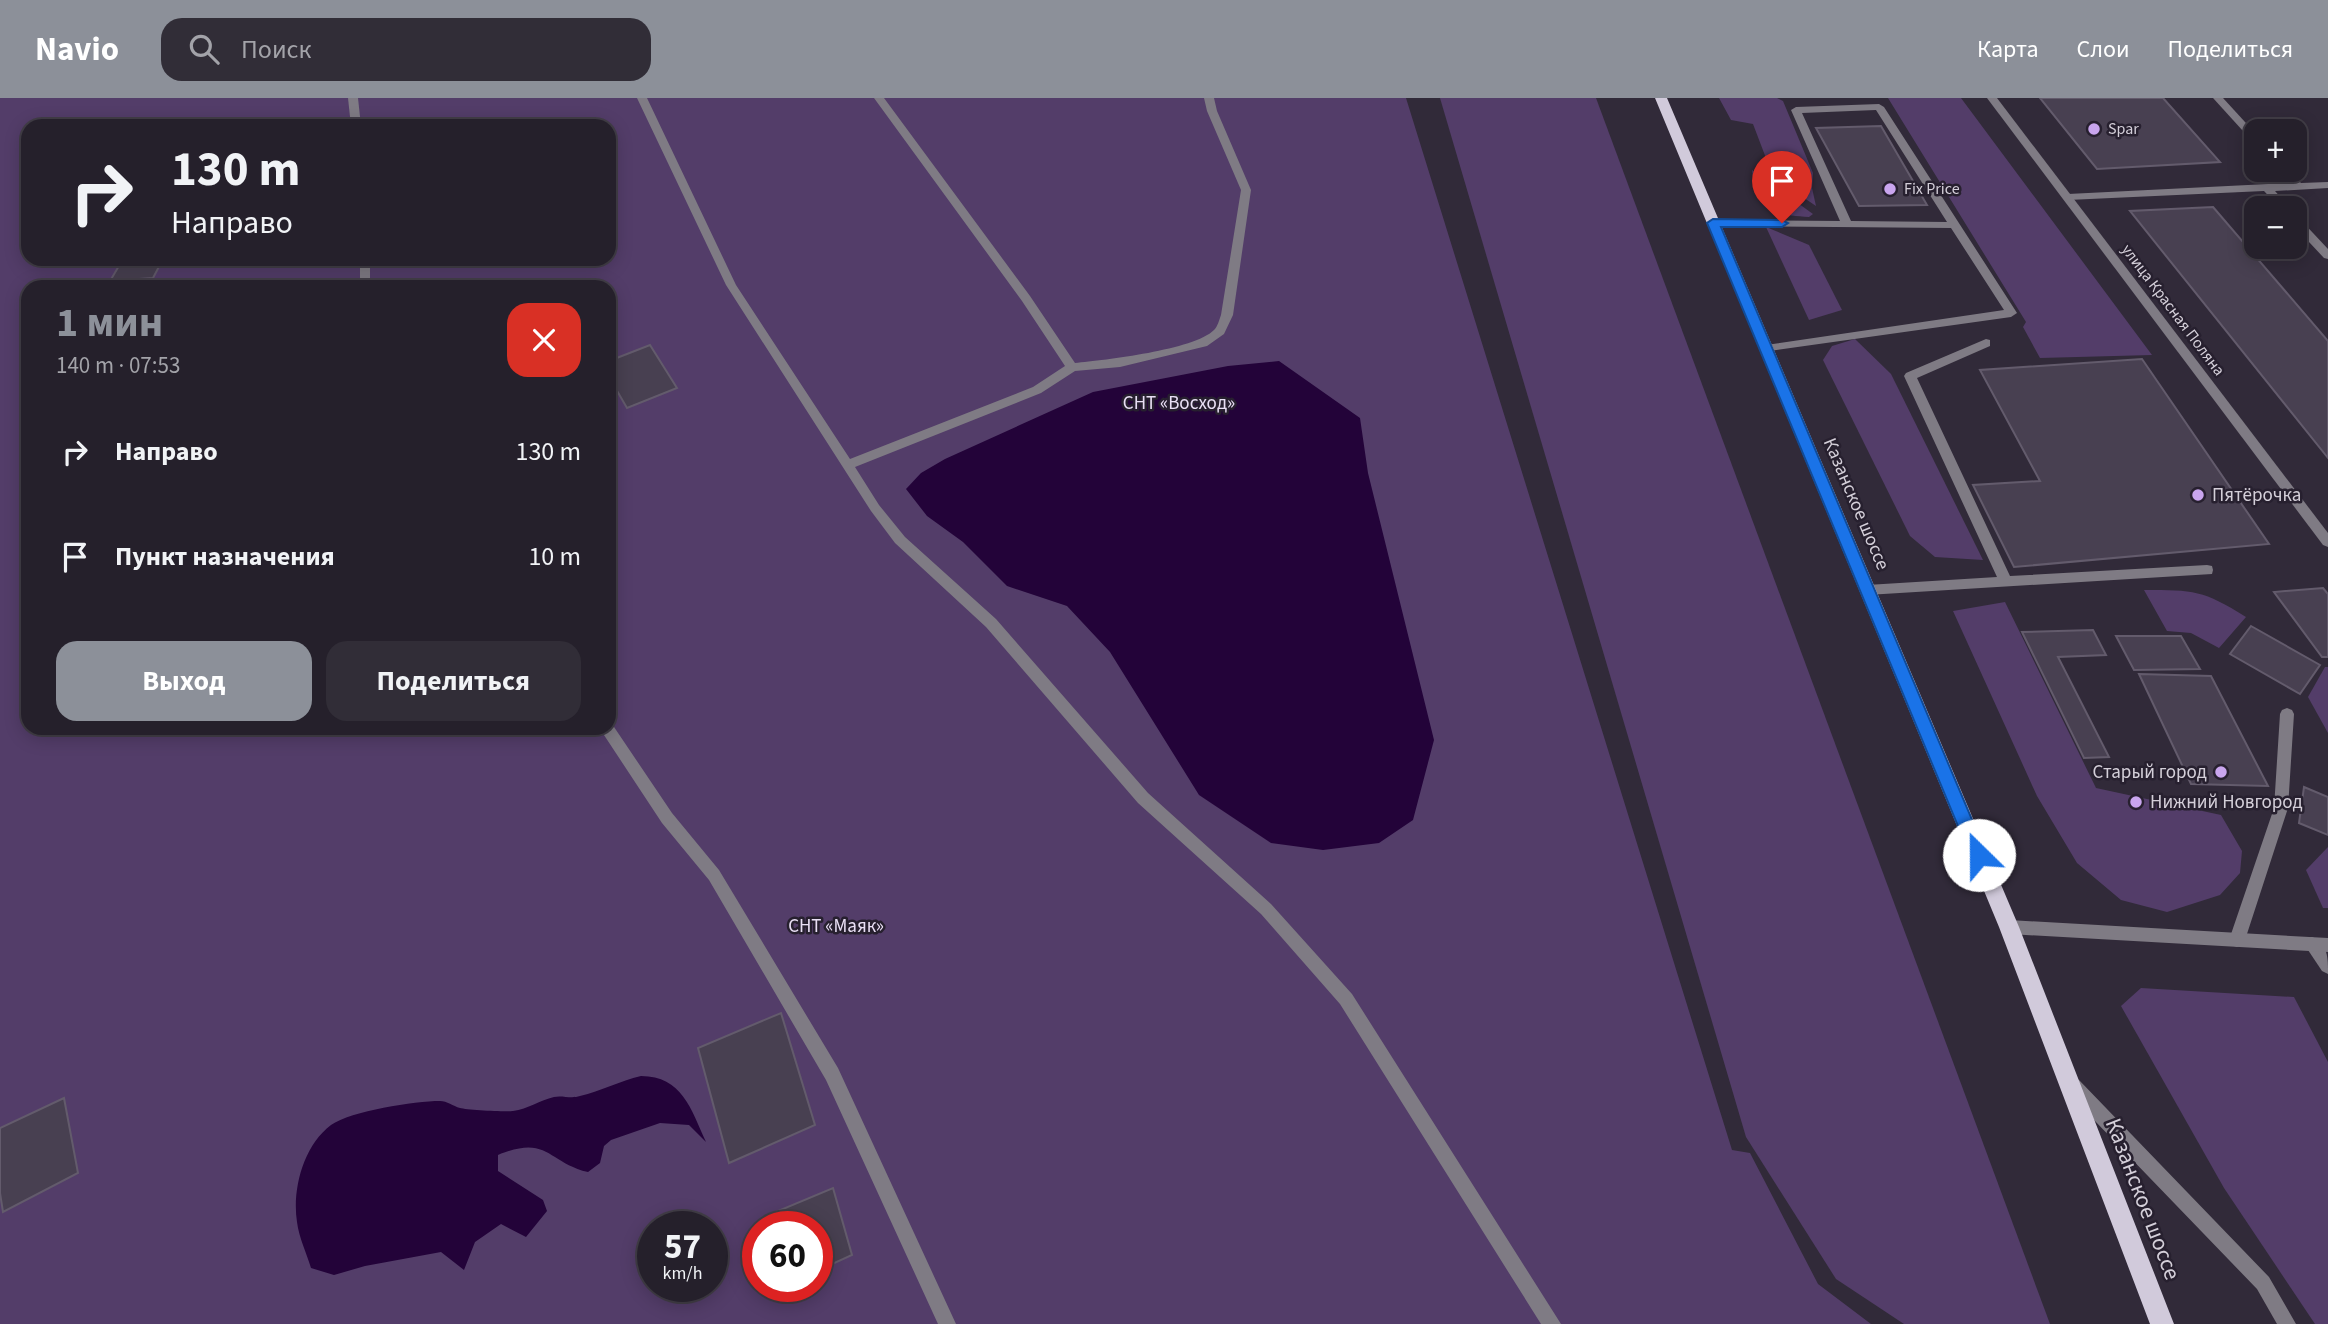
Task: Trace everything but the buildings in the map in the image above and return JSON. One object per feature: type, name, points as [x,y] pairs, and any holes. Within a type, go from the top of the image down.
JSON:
[{"type":"main road","name":"Казанское шоссе","points":[[1661,98],[2009,927],[2162,1324]]},
{"type":"street","points":[[353,98],[355,119]]},
{"type":"street","points":[[642,98],[731,285],[848,466],[900,540],[991,623],[1143,798],[1266,909],[1346,999],[1552,1324]]},
{"type":"street","points":[[879,98],[922,160],[1028,297],[1072,367]]},
{"type":"street","points":[[848,466],[1037,390],[1072,367],[1120,363],[1203,343],[1220,331],[1227,316],[1246,190],[1209,98]]},
{"type":"street","name":"улица Красная Поляна","points":[[1992,98],[2328,542]]},
{"type":"street","points":[[2218,98],[2244,127]]},
{"type":"street","points":[[1766,349],[2011,313],[1879,107],[1796,110],[1847,224]]},
{"type":"street","points":[[2294,182],[2298,186]]},
{"type":"street","points":[[2068,197],[2328,185]]},
{"type":"street","points":[[2267,188],[2274,196]]},
{"type":"street","points":[[1713,223],[1954,225]]},
{"type":"street","points":[[2307,233],[2328,256]]},
{"type":"street","points":[[1986,343],[1910,376],[2006,582]]},
{"type":"street","points":[[1867,590],[2207,570]]},
{"type":"street","points":[[2237,940],[2281,808],[2287,714]]},
{"type":"street","points":[[612,735],[667,818],[714,875],[832,1074],[947,1324]]},
{"type":"street","points":[[2009,927],[2320,945],[2328,966]]},
{"type":"street","points":[[2072,1088],[2263,1283],[2287,1324]]},
{"type":"green space","points":[[0,98],[1406,98],[1732,1150],[1750,1153],[1818,1284],[1871,1324],[0,1324]]},
{"type":"green space","points":[[1440,98],[1596,98],[2050,1324],[1904,1324],[1836,1279],[1746,1137]]},
{"type":"green space","points":[[1719,98],[1777,98],[1783,101],[1813,173],[1812,188],[1816,206],[1761,169],[1769,166],[1753,124],[1731,120]]},
{"type":"green space","points":[[1888,98],[1961,98],[2152,355],[2040,358],[2023,327],[2026,322]]},
{"type":"green space","points":[[1752,170],[1813,214],[1809,217],[1795,216],[1767,208],[1757,195]]},
{"type":"green space","points":[[1766,227],[1809,245],[1842,310],[1809,320]]},
{"type":"green space","points":[[1855,339],[1891,374],[1983,560],[1935,557],[1910,536],[1823,360],[1832,346]]},
{"type":"green space","points":[[2144,590],[2198,593],[2219,601],[2246,617],[2219,648],[2191,633],[2167,631]]},
{"type":"green space","points":[[2005,602],[2096,788],[2221,815],[2242,851],[2240,873],[2220,895],[2167,912],[2121,900],[2077,863],[2037,796],[1953,611]]},
{"type":"green space","points":[[2325,667],[2328,667],[2328,733],[2308,697]]},
{"type":"green space","points":[[2328,847],[2328,908],[2323,908],[2306,870]]},
{"type":"green space","points":[[2141,988],[2294,997],[2328,1062],[2328,1324],[2315,1324],[2224,1188],[2121,1006]]},
{"type":"shaded area","points":[[1279,361],[1360,418],[1368,473],[1434,740],[1413,820],[1379,843],[1323,850],[1271,843],[1199,795],[1110,652],[1067,606],[1007,586],[963,542],[927,516],[906,489],[921,473],[945,459],[1093,392],[1228,366]]},
{"type":"shaded area","points":[[641,1076],[655,1077],[676,1088],[690,1107],[706,1142],[689,1125],[660,1123],[611,1140],[604,1146],[600,1163],[588,1172],[574,1168],[538,1149],[515,1149],[498,1155],[498,1171],[543,1200],[547,1211],[526,1237],[501,1224],[475,1242],[464,1270],[441,1252],[365,1266],[334,1275],[311,1268],[298,1228],[296,1196],[307,1156],[321,1134],[331,1125],[368,1111],[429,1101],[443,1101],[464,1109],[513,1111],[554,1097],[588,1094]]},
{"type":"place","name":"Spar","points":[[2094,129]]},
{"type":"place","name":"Fix Price","points":[[1890,189]]},
{"type":"place","name":"Пятёрочка","points":[[2198,495]]},
{"type":"place","name":"Старый город","points":[[2221,772]]},
{"type":"place","name":"Нижний Новгород","points":[[2136,802]]},
{"type":"route","points":[[1782,223],[1713,223],[1979,855]]},
{"type":"park label","name":"СНТ «Восход»","points":[[1179,403]]},
{"type":"park label","name":"СНТ «Маяк»","points":[[836,926]]}]
